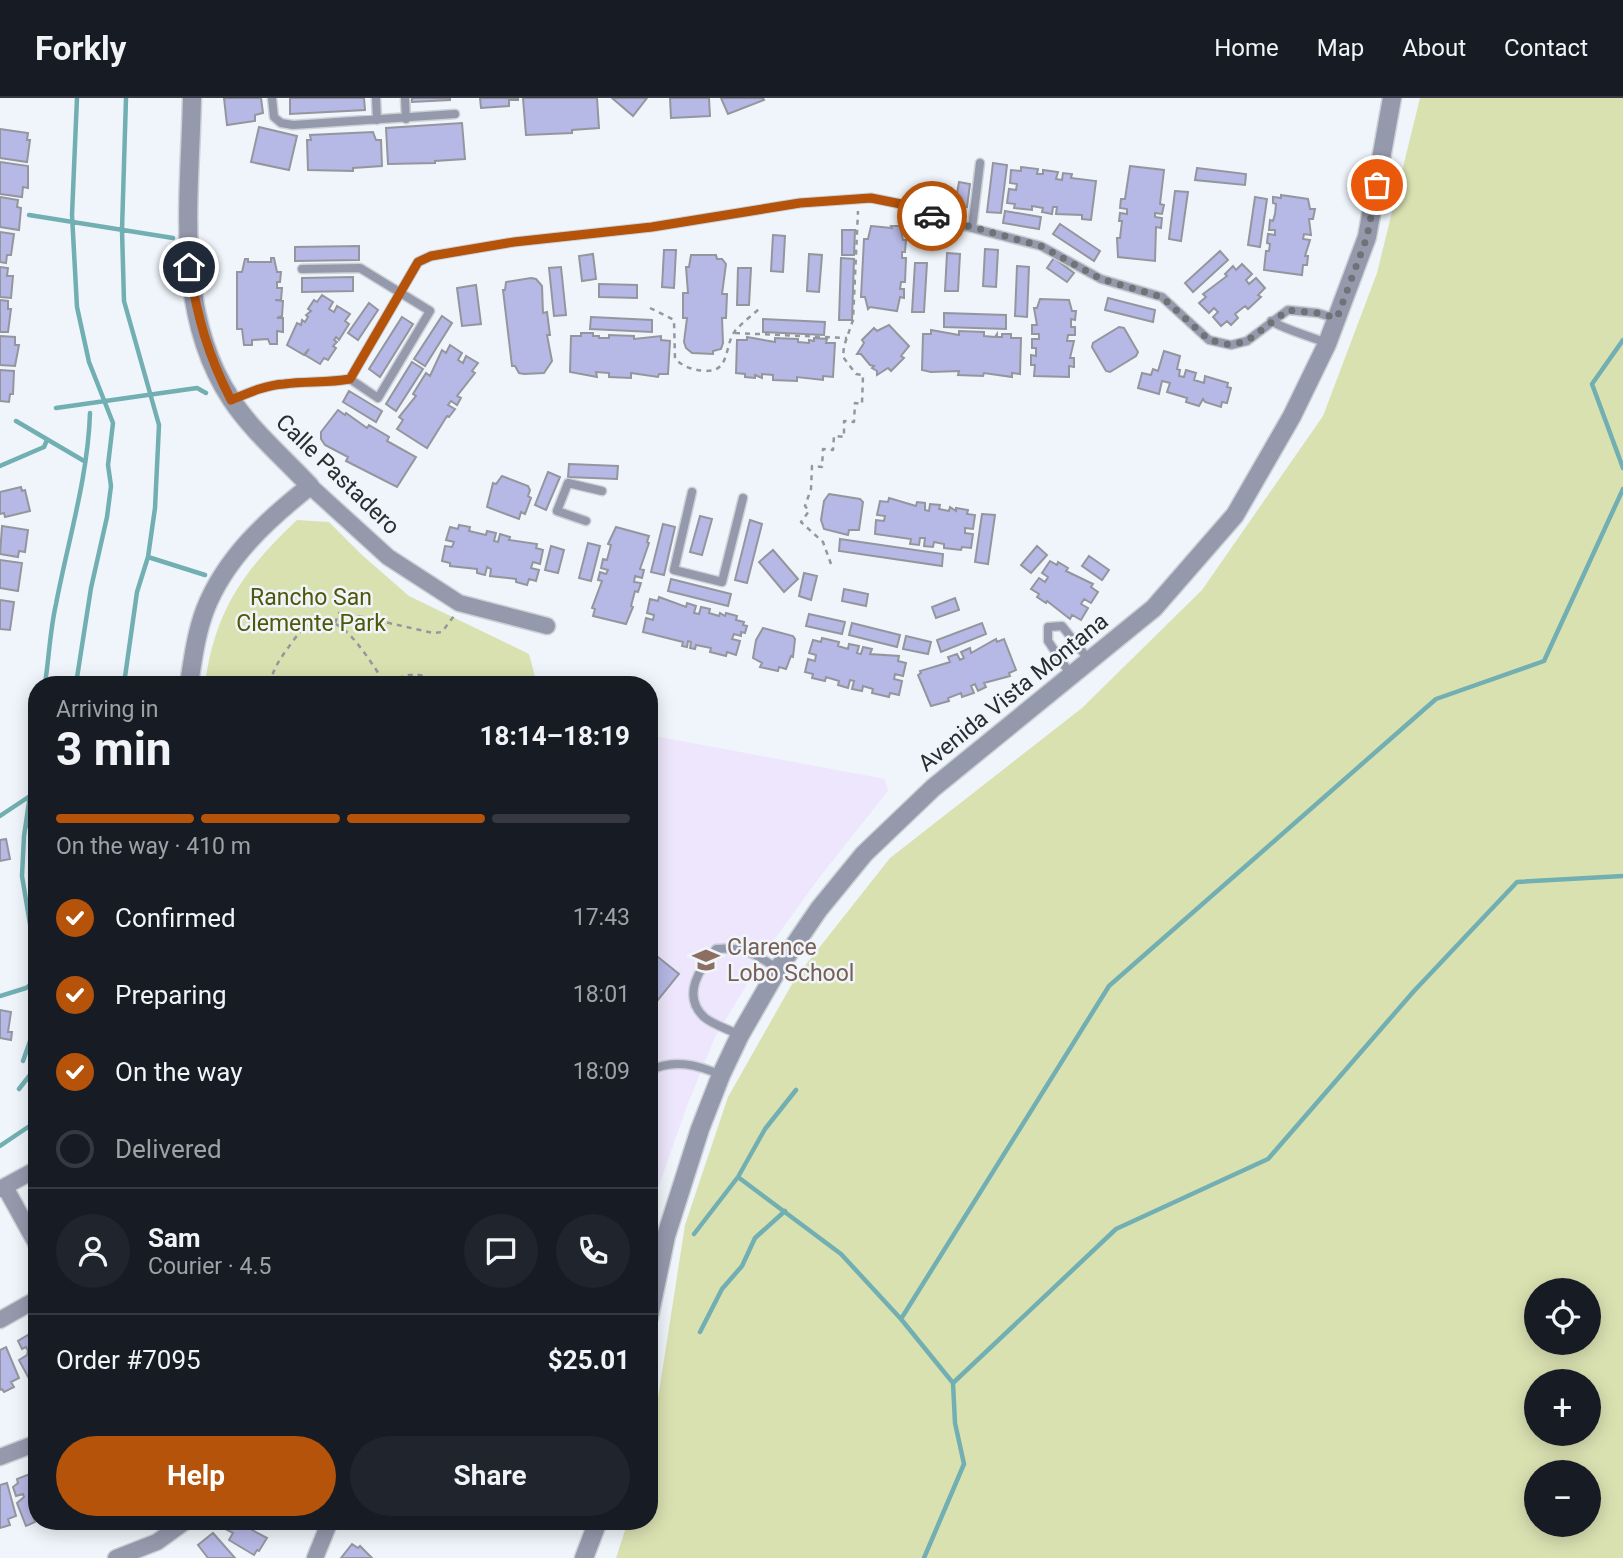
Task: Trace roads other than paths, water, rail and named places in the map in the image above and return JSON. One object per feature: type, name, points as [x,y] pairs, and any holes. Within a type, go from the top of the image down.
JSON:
[{"type":"street","name":"Calle Pastadero","points":[[192,98],[189,267],[199,326],[213,365],[231,400],[310,486],[388,557],[459,603],[547,626]]},
{"type":"street","name":"Avenida Vista Montana","points":[[658,1234],[721,1075],[740,1035],[778,969],[819,909],[864,854],[933,788],[1154,608],[1235,515],[1292,416],[1337,318],[1367,237],[1392,98]]},
{"type":"street","points":[[190,676],[196,640],[206,608],[223,576],[269,519],[310,486]]},
{"type":"street","points":[[28,1174],[2,1188],[28,1230]]},
{"type":"street","points":[[0,1320],[28,1304]]},
{"type":"street","points":[[0,1457],[28,1446]]},
{"type":"street","points":[[116,1558],[157,1542],[174,1530]]},
{"type":"street","points":[[315,1558],[326,1530]]},
{"type":"street","points":[[584,1558],[595,1530]]},
{"type":"lane","points":[[272,98],[274,117],[281,123],[293,125],[455,114]]},
{"type":"lane","points":[[376,98],[377,120]]},
{"type":"lane","points":[[405,98],[406,118]]},
{"type":"lane","points":[[972,229],[980,163]]},
{"type":"lane","points":[[350,379],[418,262],[431,256],[514,242],[652,227],[800,203],[871,198],[901,204],[972,229],[1041,246],[1101,279],[1162,297],[1209,340],[1231,345],[1247,341],[1288,310],[1337,318]]},
{"type":"lane","points":[[231,400],[251,391],[283,384],[322,384],[350,379],[378,398],[430,312],[360,268],[302,269]]},
{"type":"lane","points":[[1271,321],[1283,329],[1296,331],[1327,344]]},
{"type":"lane","points":[[586,521],[557,511],[568,483],[602,491]]},
{"type":"lane","points":[[692,492],[674,570],[722,582],[743,498]]},
{"type":"lane","points":[[1072,677],[1048,641],[1048,626],[1062,626],[1091,662]]},
{"type":"lane","points":[[740,1035],[706,1019],[698,1009],[692,987],[702,966],[716,949],[735,947],[759,956],[778,969]]},
{"type":"lane","points":[[658,1067],[666,1063],[700,1066],[721,1075]]},
{"type":"waterway","points":[[77,98],[72,215],[77,307],[89,362],[113,423],[108,465],[111,486],[107,517],[91,588],[77,676]]},
{"type":"waterway","points":[[125,676],[137,592],[148,557],[155,508],[159,425],[124,301],[122,230],[126,98]]},
{"type":"waterway","points":[[29,215],[173,238]]},
{"type":"waterway","points":[[1623,340],[1592,384],[1623,468]]},
{"type":"waterway","points":[[56,408],[197,388],[206,393]]},
{"type":"waterway","points":[[46,676],[54,614],[86,461],[90,413]]},
{"type":"waterway","points":[[16,421],[84,461]]},
{"type":"waterway","points":[[0,466],[44,447],[47,440]]},
{"type":"waterway","points":[[901,1319],[1109,986],[1436,699],[1544,661],[1623,489]]},
{"type":"waterway","points":[[148,557],[205,575]]},
{"type":"waterway","points":[[0,816],[28,797]]},
{"type":"waterway","points":[[28,809],[22,876],[28,912]]},
{"type":"waterway","points":[[953,1383],[1116,1229],[1268,1159],[1414,991],[1517,882],[1623,876]]},
{"type":"waterway","points":[[0,996],[28,987]]},
{"type":"waterway","points":[[23,1061],[28,1047]]},
{"type":"waterway","points":[[19,1089],[28,1078]]},
{"type":"waterway","points":[[694,1234],[738,1177],[765,1129],[796,1090]]},
{"type":"waterway","points":[[0,1146],[28,1127]]},
{"type":"waterway","points":[[738,1177],[841,1254],[901,1319],[953,1383],[955,1423],[964,1464],[924,1558]]},
{"type":"waterway","points":[[700,1332],[722,1289],[742,1266],[755,1238],[785,1211]]},
{"type":"place","name":"Clarence Lobo School","points":[[706,960]]},
{"type":"park label","name":"Rancho San Clemente Park","points":[[311,610]]}]
